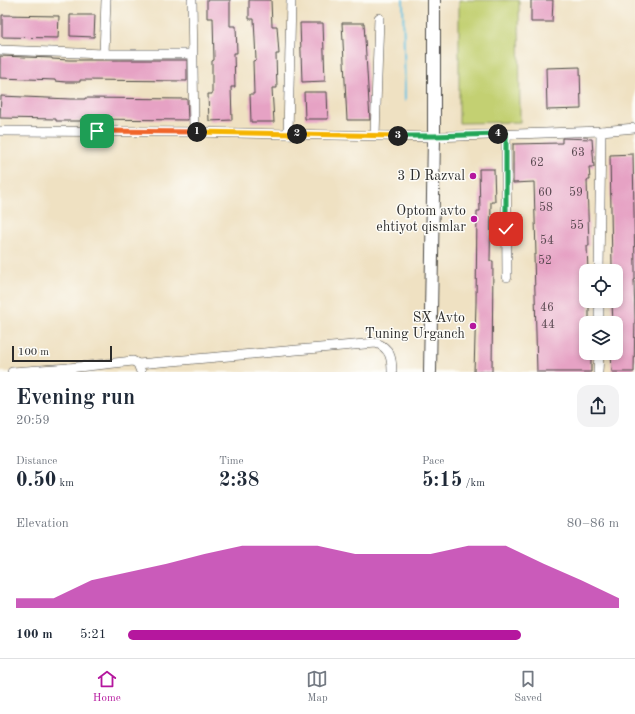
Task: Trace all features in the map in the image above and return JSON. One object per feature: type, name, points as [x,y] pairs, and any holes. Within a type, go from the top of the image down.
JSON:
[{"type":"main road","points":[[430,372],[434,136],[434,0]]},
{"type":"street","points":[[104,54],[106,0]]},
{"type":"street","points":[[192,0],[194,132]]},
{"type":"street","points":[[288,134],[291,0]]},
{"type":"street","points":[[375,135],[379,18]]},
{"type":"street","points":[[0,50],[104,54],[192,54]]},
{"type":"street","points":[[0,131],[194,132],[434,136],[601,131],[635,128]]},
{"type":"street","points":[[599,264],[601,131]]},
{"type":"street","points":[[506,134],[507,276]]},
{"type":"street","points":[[12,372],[70,370],[133,361],[140,368],[376,343],[383,346],[392,358],[392,372]]},
{"type":"street","points":[[598,372],[599,360]]},
{"type":"green space","points":[[459,0],[519,0],[520,122],[459,123]]},
{"type":"building","points":[[207,0],[230,0],[230,26],[236,26],[237,53],[234,53],[235,87],[231,87],[232,120],[209,121],[208,94],[212,94],[212,61],[214,60],[213,18],[207,18]]},
{"type":"building","points":[[249,0],[271,0],[272,26],[277,26],[279,54],[276,54],[277,88],[272,88],[274,122],[251,122],[250,94],[254,94],[253,61],[256,60],[254,19],[249,19]]},
{"type":"building","points":[[531,0],[553,0],[552,22],[531,22]]},
{"type":"building","points":[[2,15],[59,16],[58,38],[2,37]]},
{"type":"building","points":[[70,15],[95,15],[94,37],[70,36]]},
{"type":"building","points":[[300,23],[323,23],[325,81],[302,82]]},
{"type":"building","points":[[342,23],[364,23],[370,120],[347,120]]},
{"type":"building","points":[[0,56],[69,60],[187,60],[187,81],[80,80],[80,82],[66,82],[55,80],[0,78]]},
{"type":"building","points":[[580,67],[581,109],[547,110],[546,68]]},
{"type":"building","points":[[304,92],[327,92],[328,119],[305,119]]},
{"type":"building","points":[[1,96],[70,99],[187,99],[188,120],[81,119],[81,121],[56,121],[56,119],[0,118]]},
{"type":"building","points":[[562,138],[592,139],[594,167],[589,167],[590,180],[587,180],[589,246],[587,246],[588,264],[579,264],[579,308],[589,308],[589,316],[579,316],[579,360],[591,360],[591,372],[537,372],[534,182],[513,183],[513,144],[562,143]]},
{"type":"building","points":[[633,154],[635,268],[634,372],[612,372],[611,360],[623,360],[623,316],[613,316],[612,308],[623,308],[623,264],[612,264],[610,155]]},
{"type":"building","points":[[479,169],[494,169],[495,202],[491,202],[490,261],[493,261],[492,372],[474,372],[477,211],[480,211]]},
{"type":"waterway","points":[[403,0],[405,101]]},
{"type":"place","name":"3 D Razval","points":[[473,176]]},
{"type":"place","name":"Optom avto ehtiyot qismlar","points":[[474,219]]},
{"type":"place","name":"SX Avto Tuning Urganch","points":[[473,326]]},
{"type":"route","points":[[97,131],[434,136],[506,134],[506,229]]}]
